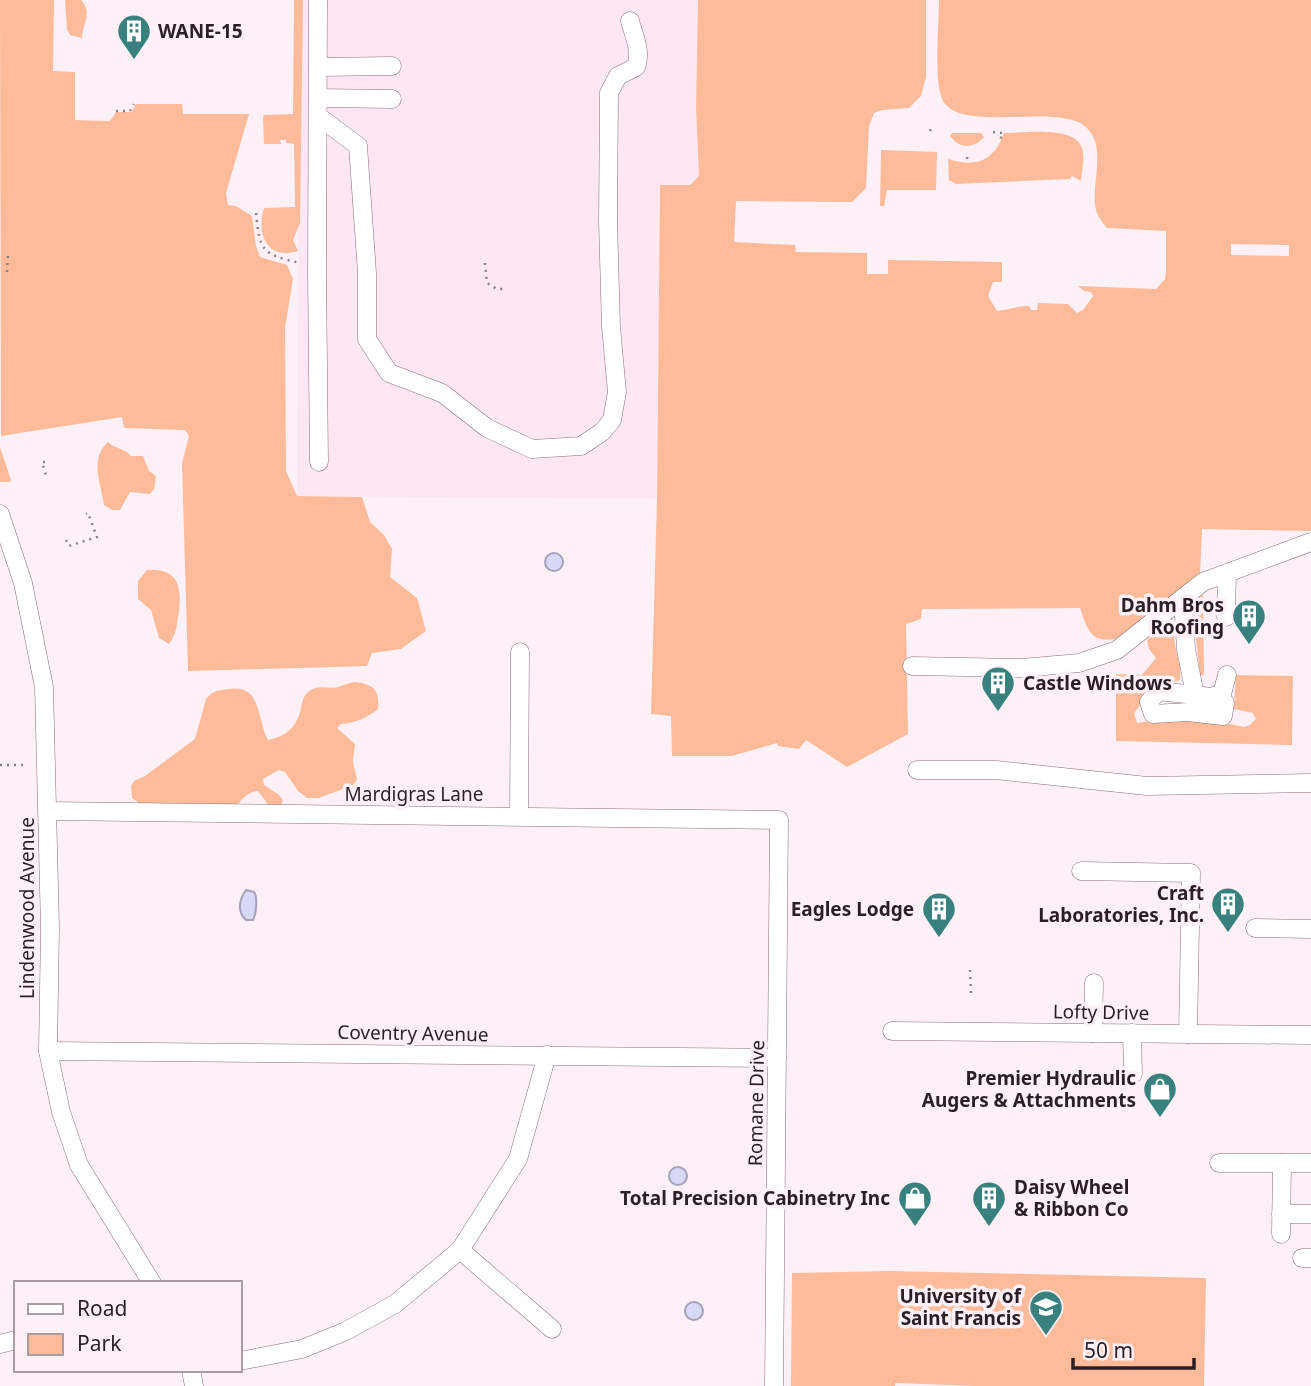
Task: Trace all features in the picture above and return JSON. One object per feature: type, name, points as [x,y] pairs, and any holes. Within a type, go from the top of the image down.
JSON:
[{"type":"street","points":[[318,0],[319,462]]},
{"type":"street","points":[[318,107],[358,146],[367,273],[367,339],[389,373],[442,393],[487,428],[532,449],[581,446],[602,432],[612,420],[617,392],[611,327],[608,222],[609,93],[618,76],[636,67],[638,50],[630,21]]},
{"type":"street","points":[[318,67],[392,65]]},
{"type":"street","points":[[318,107],[392,99]]},
{"type":"street","name":"Lindenwood Avenue","points":[[0,514],[23,583],[43,676],[48,811],[48,1051],[61,1112],[79,1165],[150,1281]]},
{"type":"street","points":[[912,666],[1022,668],[1079,663],[1117,650],[1203,582],[1311,542]]},
{"type":"street","points":[[1226,617],[1227,573]]},
{"type":"street","points":[[1183,598],[1186,649],[1203,696],[1223,694],[1227,675]]},
{"type":"street","points":[[519,816],[520,652]]},
{"type":"street","points":[[918,770],[996,770],[1147,786],[1311,783]]},
{"type":"street","name":"Mardigras Lane","points":[[48,811],[779,820]]},
{"type":"street","name":"Romane Drive","points":[[775,1386],[779,820]]},
{"type":"street","points":[[1082,871],[1191,873],[1188,1034]]},
{"type":"street","points":[[1255,929],[1311,929]]},
{"type":"street","points":[[1093,1033],[1094,983]]},
{"type":"street","name":"Lofty Drive","points":[[892,1031],[1311,1035]]},
{"type":"street","points":[[1132,1033],[1133,1074]]},
{"type":"street","name":"Coventry Avenue","points":[[48,1051],[777,1058]]},
{"type":"street","points":[[242,1361],[302,1349],[346,1331],[395,1304],[460,1251],[519,1159],[547,1055]]},
{"type":"street","points":[[1219,1163],[1311,1163]]},
{"type":"street","points":[[1281,1234],[1282,1163]]},
{"type":"street","points":[[1282,1214],[1311,1214]]},
{"type":"street","points":[[460,1251],[552,1329]]},
{"type":"path","points":[[116,111],[130,111],[134,104]]},
{"type":"path","points":[[930,131],[932,125]]},
{"type":"path","points":[[993,132],[1003,133],[1000,140]]},
{"type":"path","points":[[967,154],[967,159]]},
{"type":"path","points":[[257,213],[261,244],[268,253],[317,267]]},
{"type":"path","points":[[8,255],[8,272]]},
{"type":"path","points":[[485,263],[489,286],[500,290],[507,289]]},
{"type":"path","points":[[45,462],[42,462],[47,479]]},
{"type":"path","points":[[66,540],[69,546],[97,537],[88,513],[86,514]]},
{"type":"path","points":[[0,765],[23,765]]},
{"type":"path","points":[[963,971],[970,971],[971,993]]},
{"type":"shaded area","points":[[300,0],[698,0],[696,107],[699,176],[690,185],[660,185],[657,499],[297,496]]},
{"type":"green space","points":[[0,0],[54,0],[53,71],[75,72],[75,120],[110,121],[116,112],[132,112],[136,104],[182,104],[183,114],[249,114],[226,193],[228,205],[236,206],[252,216],[260,257],[287,265],[293,279],[285,328],[286,471],[297,496],[362,497],[370,522],[384,535],[392,549],[390,577],[417,598],[426,631],[401,649],[372,653],[367,666],[188,671],[182,463],[189,436],[185,430],[124,428],[122,417],[1,436]]},
{"type":"green space","points":[[65,0],[81,0],[85,5],[87,14],[82,38],[70,35],[67,30]]},
{"type":"green space","points":[[294,0],[303,0],[300,223],[293,240],[298,251],[287,253],[278,252],[266,243],[262,218],[264,208],[295,207],[294,144],[280,140],[281,144],[264,144],[263,118],[264,115],[293,114]]},
{"type":"green space","points":[[698,0],[926,0],[926,77],[921,96],[909,108],[874,113],[869,126],[866,188],[852,202],[736,201],[734,242],[795,245],[796,252],[867,253],[867,274],[888,274],[888,260],[1002,262],[1002,282],[993,282],[988,296],[997,311],[1029,306],[1031,310],[1037,310],[1038,303],[1068,304],[1077,313],[1083,310],[1093,296],[1091,292],[1078,286],[1156,289],[1165,279],[1166,231],[1107,228],[1103,224],[1097,213],[1095,200],[1096,145],[1086,127],[1072,120],[1053,117],[985,117],[949,108],[941,96],[939,86],[939,0],[1311,0],[1311,531],[1202,529],[1200,574],[1124,637],[1105,640],[1094,636],[1086,625],[1080,608],[922,609],[921,619],[906,624],[908,734],[847,767],[806,740],[799,749],[778,746],[777,743],[732,756],[672,756],[671,716],[651,714],[657,499],[660,185],[690,185],[699,176],[696,107]],"holes":[[[1231,244],[1289,245],[1289,256],[1231,255]]]},
{"type":"green space","points":[[1048,132],[1070,136],[1082,148],[1081,181],[1072,176],[1070,179],[956,184],[949,180],[948,159],[967,163],[983,160],[995,150],[1004,133]]},
{"type":"green space","points":[[952,133],[981,133],[984,137],[976,144],[967,146],[954,140],[950,136]]},
{"type":"green space","points":[[881,150],[937,152],[936,190],[887,190],[884,206],[880,206]]},
{"type":"green space","points":[[108,442],[131,456],[143,456],[149,471],[156,476],[154,489],[150,494],[130,492],[120,510],[112,510],[104,505],[99,480],[99,456]]},
{"type":"green space","points":[[0,447],[11,480],[10,482],[0,482]]},
{"type":"green space","points":[[147,570],[171,575],[178,586],[180,602],[177,624],[169,644],[159,638],[151,610],[138,599],[138,581]]},
{"type":"green space","points":[[1203,595],[1204,675],[1200,675],[1192,601]]},
{"type":"green space","points":[[1173,619],[1162,633],[1174,635],[1180,680],[1146,690],[1142,703],[1134,713],[1137,723],[1171,718],[1244,727],[1256,719],[1253,713],[1234,709],[1236,675],[1293,676],[1292,745],[1116,741],[1116,674],[1142,675],[1156,658],[1149,649],[1147,640]]},
{"type":"green space","points":[[354,682],[374,689],[378,697],[378,709],[337,728],[355,744],[353,762],[357,780],[353,785],[319,798],[307,798],[298,791],[285,772],[279,770],[263,779],[264,785],[283,800],[281,806],[271,809],[258,791],[245,797],[236,809],[142,805],[132,798],[131,786],[134,781],[145,776],[195,739],[206,699],[214,692],[240,689],[248,692],[257,706],[268,740],[281,736],[294,725],[304,698],[311,690],[319,687],[334,688]]},
{"type":"green space","name":"University of Saint Francis","points":[[889,1271],[1206,1278],[1204,1386],[977,1386],[895,1383],[895,1386],[791,1386],[792,1273]]},
{"type":"water","points":[[554,553],[560,556],[563,562],[560,568],[554,571],[548,568],[545,562],[548,556]]},
{"type":"water","points":[[246,890],[255,894],[253,920],[246,920],[240,909]]},
{"type":"water","points":[[678,1167],[684,1170],[687,1176],[684,1182],[678,1185],[672,1182],[669,1176],[672,1170]]},
{"type":"water","points":[[694,1302],[700,1305],[703,1311],[700,1317],[694,1320],[688,1317],[685,1311],[688,1305]]},
{"type":"place","name":"WANE-15","points":[[134,61]]},
{"type":"place","name":"Dahm Bros Roofing","points":[[1249,646]]},
{"type":"place","name":"Castle Windows","points":[[998,713]]},
{"type":"place","name":"Craft Laboratories, Inc.","points":[[1228,934]]},
{"type":"place","name":"Eagles Lodge","points":[[939,939]]},
{"type":"place","name":"Premier Hydraulic Augers & Attachments","points":[[1160,1119]]},
{"type":"place","name":"Total Precision Cabinetry Inc","points":[[915,1228]]},
{"type":"place","name":"Daisy Wheel & Ribbon Co","points":[[989,1228]]},
{"type":"place","name":"University of Saint Francis","points":[[1046,1337]]}]
